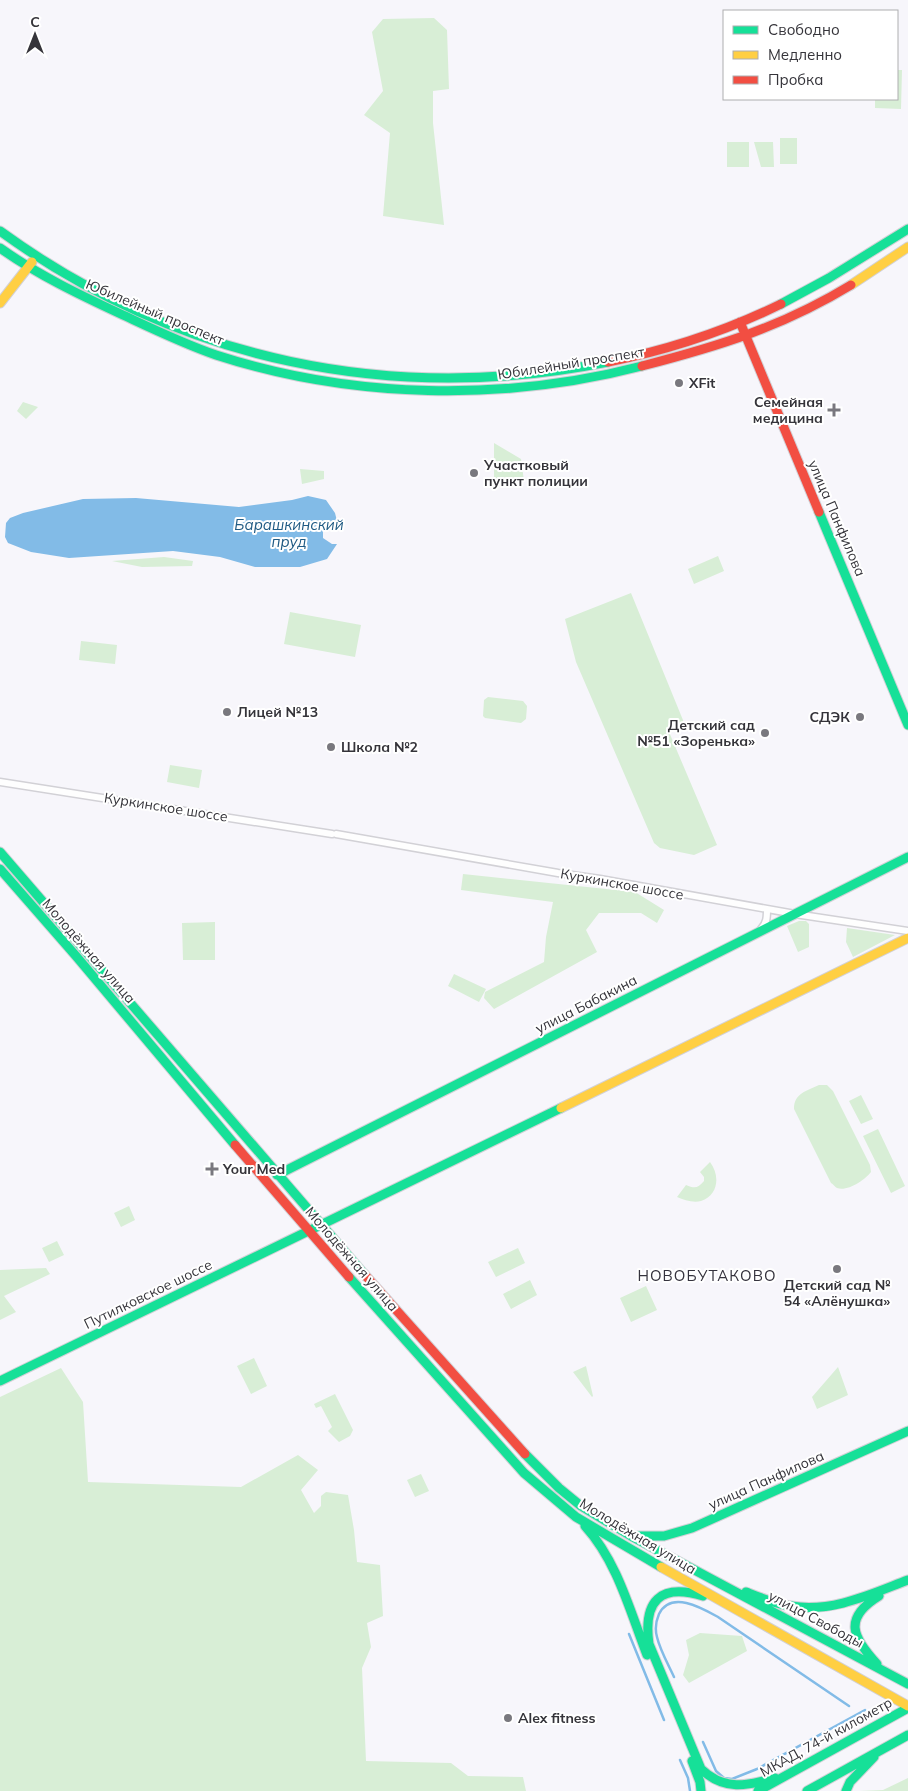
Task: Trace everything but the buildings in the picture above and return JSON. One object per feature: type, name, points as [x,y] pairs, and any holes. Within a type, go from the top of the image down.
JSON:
[{"type":"main road","name":"Юбилейный проспект","points":[[0,231],[36,256],[77,280],[136,309],[220,343],[286,361],[368,375],[456,380],[562,370],[609,362],[689,342],[740,322],[814,288],[908,229]]},
{"type":"main road","name":"Юбилейный проспект","points":[[0,248],[72,291],[147,326],[216,354],[283,373],[345,384],[383,388],[459,391],[517,388],[604,374],[661,362],[746,337],[817,305],[852,285],[908,248]]},
{"type":"main road","points":[[0,303],[36,256]]},
{"type":"main road","name":"улица Панфилова","points":[[740,322],[908,725]]},
{"type":"main road","name":"Молодёжная улица","points":[[0,852],[136,1008],[321,1226],[449,1371],[539,1469],[582,1506],[631,1536],[710,1579]]},
{"type":"main road","name":"улица Бабакина","points":[[277,1175],[908,857]]},
{"type":"main road","name":"Молодёжная улица","points":[[0,869],[309,1232],[524,1473],[576,1517],[735,1608]]},
{"type":"main road","points":[[321,1226],[908,938]]},
{"type":"main road","name":"Путилковское шоссе","points":[[0,1381],[321,1226]]},
{"type":"main road","name":"улица Панфилова","points":[[631,1536],[646,1538],[663,1537],[692,1528],[908,1431]]},
{"type":"main road","points":[[576,1517],[594,1536],[612,1566],[696,1772],[701,1791]]},
{"type":"main road","points":[[710,1579],[732,1585],[777,1604],[789,1607],[810,1608],[843,1604],[908,1580]]},
{"type":"main road","name":"улица Свободы","points":[[710,1579],[908,1684]]},
{"type":"main road","points":[[882,1670],[864,1651],[857,1640],[855,1630],[856,1619],[860,1609],[869,1601],[908,1586]]},
{"type":"main road","points":[[789,1774],[734,1789],[724,1788],[707,1779],[701,1769],[649,1644],[647,1633],[648,1614],[656,1601],[672,1592],[680,1590],[693,1592],[735,1608],[908,1707]]},
{"type":"main road","name":"МКАД, 74-й километр","points":[[758,1791],[908,1707]]},
{"type":"main road","points":[[807,1791],[908,1735]]},
{"type":"main road","points":[[846,1791],[850,1782],[883,1749]]},
{"type":"street","name":"Куркинское шоссе","points":[[0,782],[334,834],[795,914],[908,931]]},
{"type":"street","points":[[757,933],[765,925],[767,909]]},
{"type":"green space","points":[[434,18],[447,30],[449,89],[433,91],[433,123],[444,225],[383,216],[390,133],[364,115],[383,91],[372,32],[383,19]]},
{"type":"green space","points":[[898,70],[902,70],[901,109],[875,108],[875,100],[898,100]]},
{"type":"green space","points":[[780,138],[797,138],[797,164],[780,164]]},
{"type":"green space","points":[[727,142],[749,142],[749,167],[727,167]]},
{"type":"green space","points":[[754,142],[773,142],[774,167],[761,167]]},
{"type":"green space","points":[[23,402],[38,407],[26,419],[17,411]]},
{"type":"green space","points":[[494,443],[521,459],[524,481],[494,481]]},
{"type":"green space","points":[[300,469],[324,471],[324,479],[302,484]]},
{"type":"green space","points":[[718,556],[724,571],[694,584],[688,569]]},
{"type":"green space","points":[[164,557],[193,561],[192,566],[142,567],[112,561]]},
{"type":"green space","points":[[631,593],[685,725],[669,732],[717,845],[694,855],[660,848],[654,843],[576,662],[565,619]]},
{"type":"green space","points":[[290,612],[361,625],[355,657],[284,644]]},
{"type":"green space","points":[[81,641],[117,645],[115,664],[79,660]]},
{"type":"green space","points":[[488,697],[523,701],[527,706],[526,719],[521,723],[485,718],[483,716],[484,700]]},
{"type":"green space","points":[[170,765],[202,770],[199,788],[167,782]]},
{"type":"green space","points":[[463,874],[635,892],[664,910],[657,923],[641,913],[599,913],[586,930],[597,952],[494,1009],[484,998],[485,992],[544,962],[546,937],[553,902],[461,890]]},
{"type":"green space","points":[[799,921],[806,921],[809,924],[809,947],[798,952],[787,926]]},
{"type":"green space","points":[[215,922],[215,960],[183,960],[182,923]]},
{"type":"green space","points":[[847,928],[895,935],[853,957],[846,942]]},
{"type":"green space","points":[[454,974],[486,989],[479,1002],[448,986]]},
{"type":"green space","points":[[819,1085],[827,1085],[833,1091],[870,1165],[871,1172],[868,1175],[860,1182],[846,1188],[837,1188],[831,1183],[794,1109],[796,1099],[799,1096]]},
{"type":"green space","points":[[861,1095],[873,1119],[861,1124],[849,1101]]},
{"type":"green space","points":[[878,1129],[905,1186],[891,1193],[863,1136]]},
{"type":"green space","points":[[710,1162],[716,1178],[716,1184],[711,1194],[698,1202],[677,1197],[686,1185],[696,1187],[704,1181],[704,1177],[700,1172]]},
{"type":"green space","points":[[129,1206],[135,1220],[121,1227],[114,1213]]},
{"type":"green space","points":[[57,1241],[64,1255],[49,1262],[42,1248]]},
{"type":"green space","points":[[518,1248],[525,1263],[496,1277],[488,1262]]},
{"type":"green space","points":[[46,1268],[50,1274],[4,1296],[16,1312],[0,1320],[0,1270]]},
{"type":"green space","points":[[530,1280],[537,1295],[511,1309],[503,1294]]},
{"type":"green space","points":[[646,1286],[657,1310],[631,1322],[620,1298]]},
{"type":"green space","points":[[254,1358],[267,1386],[251,1394],[237,1366]]},
{"type":"green space","points":[[586,1366],[593,1396],[592,1397],[573,1372]]},
{"type":"green space","points":[[838,1367],[848,1395],[817,1409],[812,1397]]},
{"type":"green space","points":[[61,1368],[83,1402],[88,1482],[241,1487],[298,1455],[318,1470],[301,1490],[314,1513],[321,1506],[321,1496],[326,1492],[348,1495],[357,1562],[380,1565],[383,1616],[367,1623],[371,1647],[362,1668],[366,1761],[451,1763],[468,1776],[523,1777],[526,1791],[0,1791],[0,1397]]},
{"type":"green space","points":[[335,1394],[353,1430],[350,1436],[339,1442],[328,1431],[332,1427],[321,1406],[316,1408],[314,1404]]},
{"type":"green space","points":[[421,1474],[429,1491],[415,1497],[407,1480]]},
{"type":"green space","points":[[700,1633],[742,1636],[747,1651],[689,1683],[683,1675],[689,1655],[686,1640]]},
{"type":"green space","points":[[908,1778],[908,1791],[859,1791],[883,1790]]},
{"type":"water","name":"Барашкинский пруд","points":[[308,496],[326,500],[335,513],[338,525],[328,524],[323,529],[323,538],[332,544],[337,544],[327,559],[300,567],[255,567],[220,557],[173,551],[69,558],[31,552],[8,543],[5,537],[6,523],[10,518],[23,513],[83,499],[136,498],[239,507]]},
{"type":"waterway","points":[[674,1677],[658,1642],[656,1626],[659,1614],[664,1607],[671,1603],[679,1602],[704,1609],[718,1617],[849,1706]]},
{"type":"waterway","points":[[629,1634],[664,1720]]},
{"type":"waterway","points":[[703,1742],[716,1771],[724,1778],[732,1779],[757,1769],[865,1710]]},
{"type":"waterway","points":[[680,1760],[688,1778],[690,1791]]},
{"type":"traffic: fast","points":[[781,304],[829,278],[908,229]]},
{"type":"traffic: fast","points":[[0,231],[69,276],[140,312],[214,341],[290,361],[368,374],[447,378],[527,374],[608,362]]},
{"type":"traffic: fast","points":[[0,248],[44,276],[75,292],[192,346],[268,370],[321,380],[374,387],[428,391],[482,390],[536,386],[590,378],[642,366]]},
{"type":"traffic: fast","points":[[819,512],[908,725]]},
{"type":"traffic: fast","points":[[0,852],[364,1274]]},
{"type":"traffic: fast","points":[[277,1175],[908,857]]},
{"type":"traffic: fast","points":[[0,869],[235,1145]]},
{"type":"traffic: fast","points":[[0,1381],[561,1108]]},
{"type":"traffic: fast","points":[[349,1277],[524,1473],[576,1517],[661,1567]]},
{"type":"traffic: fast","points":[[636,1536],[664,1536],[692,1528],[908,1431]]},
{"type":"traffic: fast","points":[[525,1454],[559,1488],[581,1506],[631,1536],[908,1684]]},
{"type":"traffic: fast","points":[[585,1526],[606,1555],[622,1587],[647,1655]]},
{"type":"traffic: fast","points":[[746,1592],[785,1605],[821,1607],[851,1601],[908,1580]]},
{"type":"traffic: fast","points":[[703,1596],[676,1592],[665,1594],[658,1599],[652,1606],[649,1617],[649,1644],[701,1769],[718,1781],[727,1784],[755,1783],[775,1778]]},
{"type":"traffic: fast","points":[[877,1664],[862,1645],[855,1628],[860,1612],[879,1596]]},
{"type":"traffic: fast","points":[[758,1791],[908,1708]]},
{"type":"traffic: fast","points":[[807,1791],[908,1735]]},
{"type":"traffic: fast","points":[[846,1791],[850,1782],[874,1757]]},
{"type":"traffic: fast","points":[[692,1761],[700,1782],[701,1791]]},
{"type":"traffic: slow","points":[[851,285],[908,247]]},
{"type":"traffic: slow","points":[[0,303],[32,262]]},
{"type":"traffic: slow","points":[[561,1108],[908,938]]},
{"type":"traffic: slow","points":[[661,1567],[908,1706]]},
{"type":"traffic: jam","points":[[642,366],[750,334],[800,313],[851,285]]},
{"type":"traffic: jam","points":[[608,362],[653,352],[696,339],[739,323],[781,304]]},
{"type":"traffic: jam","points":[[740,322],[819,512]]},
{"type":"traffic: jam","points":[[235,1145],[349,1277]]},
{"type":"traffic: jam","points":[[364,1274],[525,1454]]},
{"type":"place","name":"XFit","points":[[679,383]]},
{"type":"place","name":"Семейная медицина","points":[[834,410]]},
{"type":"place","name":"Участковый пункт полиции","points":[[474,473]]},
{"type":"place","name":"Лицей №13","points":[[227,712]]},
{"type":"place","name":"СДЭК","points":[[860,717]]},
{"type":"place","name":"Детский сад №51 «Зоренька»","points":[[765,733]]},
{"type":"place","name":"Школа №2","points":[[331,747]]},
{"type":"place","name":"Your Med","points":[[212,1169]]},
{"type":"place","name":"Детский сад № 54 «Алёнушка»","points":[[837,1269]]},
{"type":"place","name":"Alex fitness","points":[[508,1718]]},
{"type":"district","name":"НОВОБУТАКОВО","points":[[707,1276]]}]
